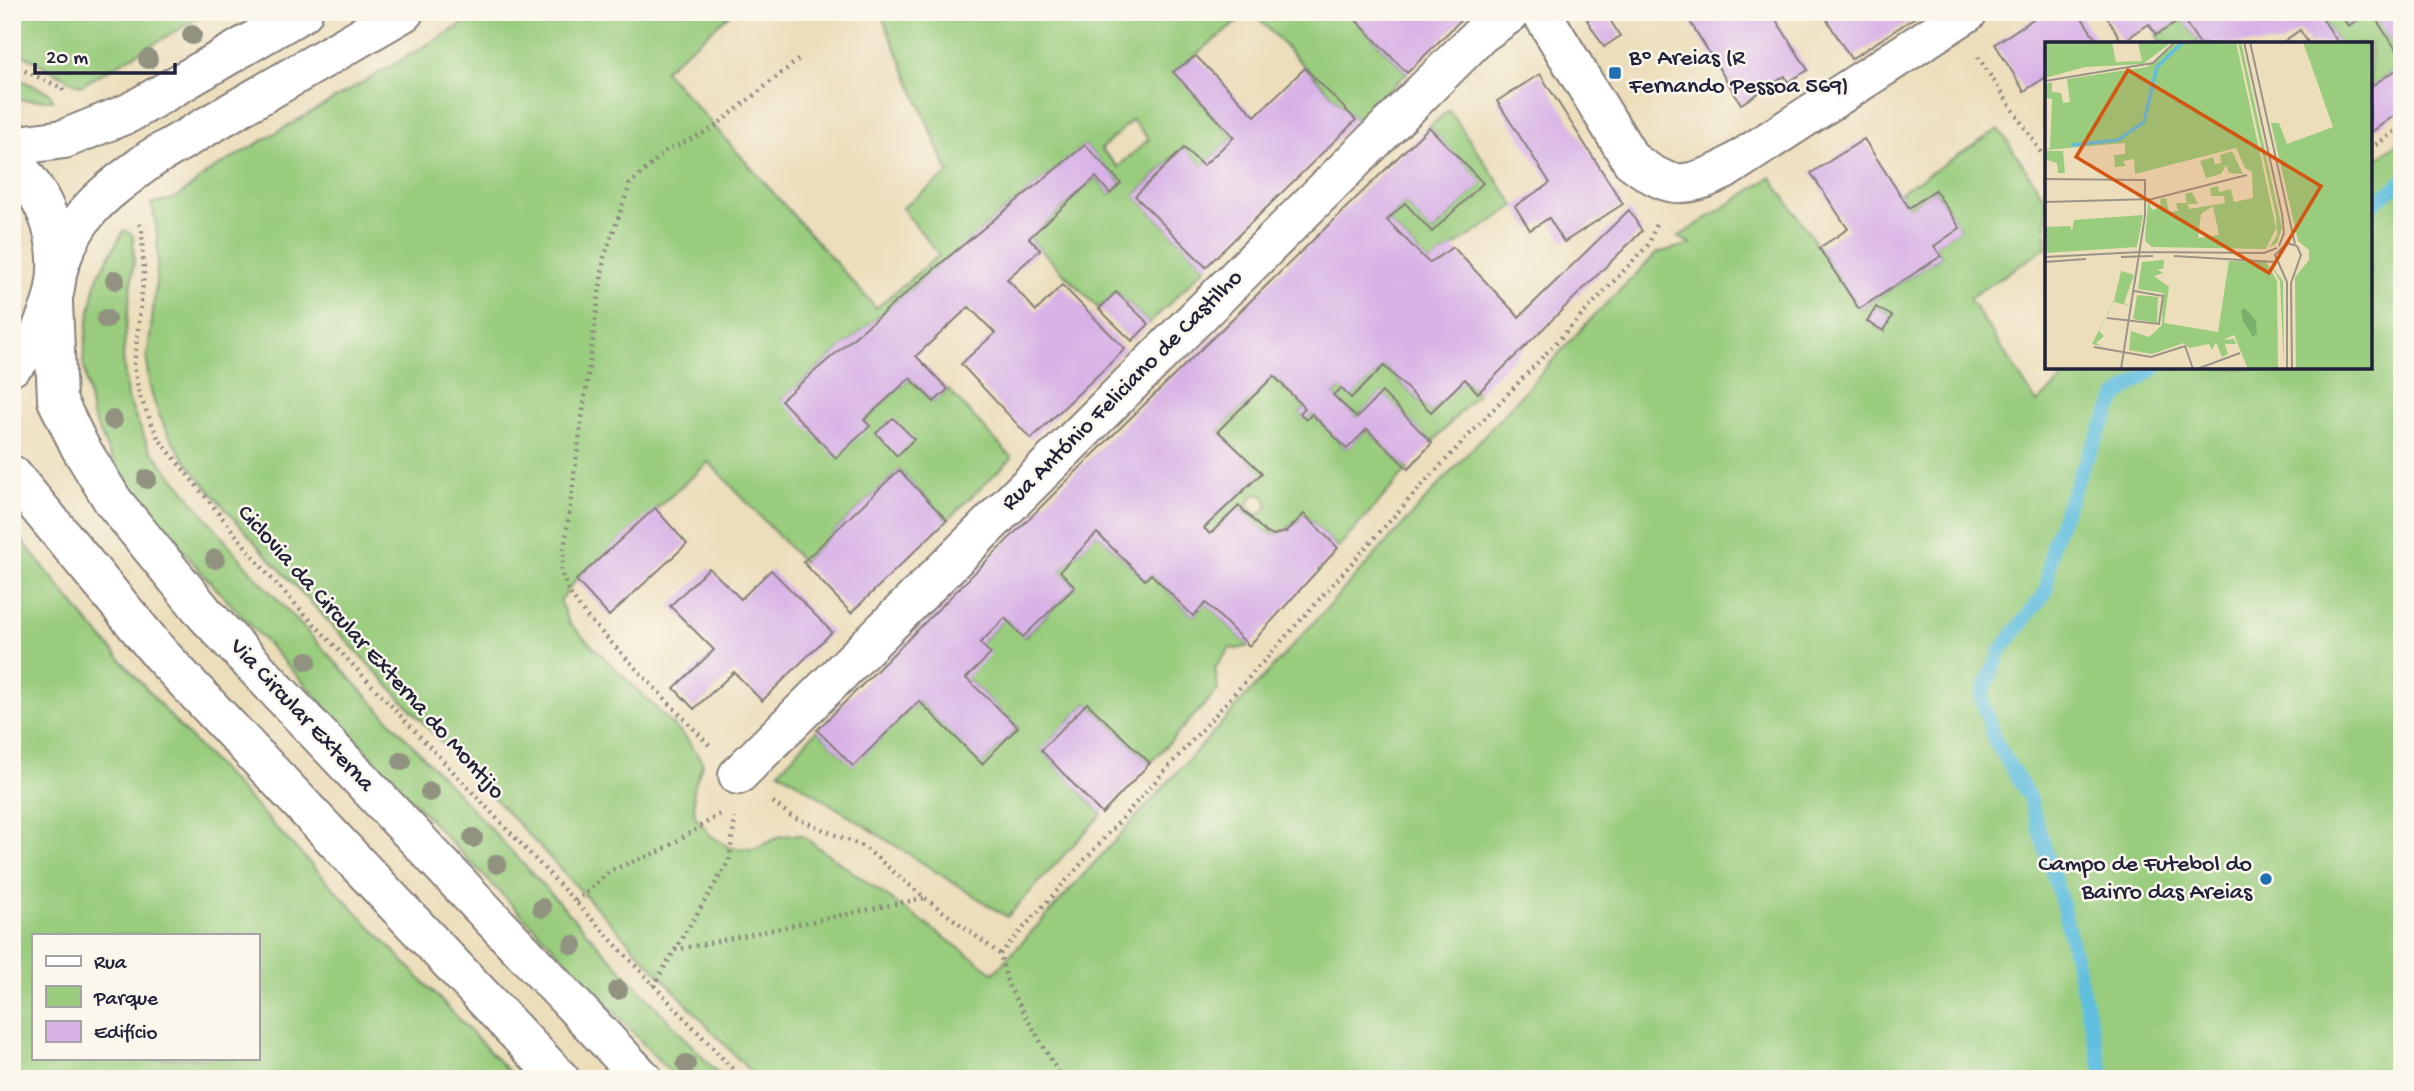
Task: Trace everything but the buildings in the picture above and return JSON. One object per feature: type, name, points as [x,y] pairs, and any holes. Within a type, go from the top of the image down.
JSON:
[{"type":"street","points":[[12,146],[64,139],[129,113],[303,12]]},
{"type":"street","points":[[12,366],[35,342],[55,288],[63,251],[85,212],[117,184],[152,159],[404,12]]},
{"type":"street","name":"Rua António Feliciano de Castilho","points":[[737,789],[1471,44],[1512,12]]},
{"type":"street","points":[[1541,12],[1631,160],[1651,175],[1671,184],[1699,182],[1724,170],[1961,17]]},
{"type":"street","name":"Via Circular Externa","points":[[12,161],[42,198],[57,245],[57,400],[80,447],[113,502],[206,615],[643,1079]]},
{"type":"street","points":[[12,475],[161,655],[560,1079]]},
{"type":"path","points":[[1961,17],[2045,158]]},
{"type":"path","points":[[799,59],[712,129],[666,151],[630,184],[604,258],[561,572],[569,592],[585,615],[737,789],[791,816],[864,847],[925,898],[1000,954],[1008,985],[1062,1079]]},
{"type":"path","points":[[12,65],[62,88],[88,131]]},
{"type":"path","points":[[2372,148],[2402,126]]},
{"type":"path","name":"Ciclovia da Circular Externa do Montijo","points":[[117,184],[142,230],[144,274],[134,366],[139,394],[158,438],[270,577],[742,1079]]},
{"type":"path","points":[[1000,954],[1423,484],[1650,244],[1671,184]]},
{"type":"path","points":[[576,902],[611,870],[661,851],[737,789]]},
{"type":"path","points":[[653,986],[729,860],[737,789]]},
{"type":"path","points":[[675,950],[925,898]]},
{"type":"green space","points":[[12,12],[209,12],[80,86],[12,49]]},
{"type":"green space","points":[[484,12],[733,12],[664,70],[876,308],[939,255],[902,208],[949,173],[880,12],[1250,12],[1174,72],[1234,137],[1203,166],[1183,148],[1135,196],[1206,267],[1149,324],[1116,292],[1099,309],[1029,238],[1096,177],[1110,194],[1121,183],[1085,145],[782,399],[869,426],[864,420],[910,378],[934,402],[948,389],[1012,458],[947,520],[899,470],[803,562],[709,462],[576,580],[560,601],[569,623],[686,738],[703,763],[693,789],[695,816],[710,835],[730,848],[754,849],[781,836],[801,835],[994,973],[1584,326],[1657,253],[1691,244],[1678,237],[1771,177],[1860,309],[1941,256],[1934,246],[1960,228],[1935,190],[1909,208],[1899,193],[1999,129],[2045,198],[2045,249],[1969,298],[2037,403],[2074,369],[2372,369],[2372,162],[2402,140],[2402,1079],[757,1079],[257,545],[186,461],[171,438],[150,388],[147,362],[158,250],[151,203],[170,200],[210,171]],"holes":[[[1132,120],[1149,139],[1118,167],[1101,149]],[[1876,307],[1892,316],[1884,331],[1868,321]]]},
{"type":"green space","points":[[1252,12],[1348,12],[1407,73],[1356,120]]},
{"type":"green space","points":[[2318,12],[2339,12],[2348,26],[2372,12],[2402,58],[2402,66],[2372,86],[2372,42],[2338,42]]},
{"type":"green space","points":[[2183,19],[2199,42],[2160,42],[2156,35]]},
{"type":"green space","points":[[12,76],[50,93],[53,100],[12,100]]},
{"type":"green space","points":[[1449,110],[1515,206],[1429,263],[1387,220],[1405,203],[1433,232],[1482,183],[1429,127]]},
{"type":"green space","points":[[124,230],[133,235],[134,261],[123,356],[127,397],[149,448],[248,568],[723,1079],[676,1079],[565,959],[447,838],[201,572],[129,485],[110,455],[92,415],[83,362],[97,278]]},
{"type":"green space","points":[[1384,366],[1431,412],[1465,379],[1478,393],[1432,443],[1382,393],[1357,418],[1333,395],[1341,388],[1351,397]]},
{"type":"green space","points":[[1274,376],[1305,408],[1300,413],[1306,419],[1312,414],[1347,449],[1367,429],[1408,469],[1338,548],[1304,514],[1284,531],[1276,534],[1263,530],[1239,506],[1210,534],[1204,528],[1261,473],[1218,431]],"holes":[[[1260,494],[1265,497],[1268,507],[1258,515],[1252,512],[1248,504],[1252,496]]]},
{"type":"green space","points":[[12,528],[88,622],[178,725],[516,1079],[12,1079]]},
{"type":"green space","points":[[1097,533],[1145,580],[1151,574],[1193,616],[1206,603],[1249,646],[1230,648],[1215,668],[1218,690],[1150,763],[1087,703],[1041,750],[1102,814],[1007,917],[779,771],[817,730],[853,765],[919,701],[983,763],[1018,727],[966,678],[980,643],[1005,618],[1024,637],[1075,587],[1060,571]]},
{"type":"waterway","points":[[2372,204],[2402,182]]},
{"type":"waterway","points":[[2104,1079],[2062,903],[2029,797],[1995,741],[1981,697],[2001,650],[2046,592],[2052,545],[2083,466],[2117,396],[2154,369]]},
{"type":"place","name":"Bº Areias (R Fernando Pessoa 569)","points":[[1615,73]]},
{"type":"place","name":"Campo de Futebol do Bairro das Areias","points":[[2266,879]]}]
